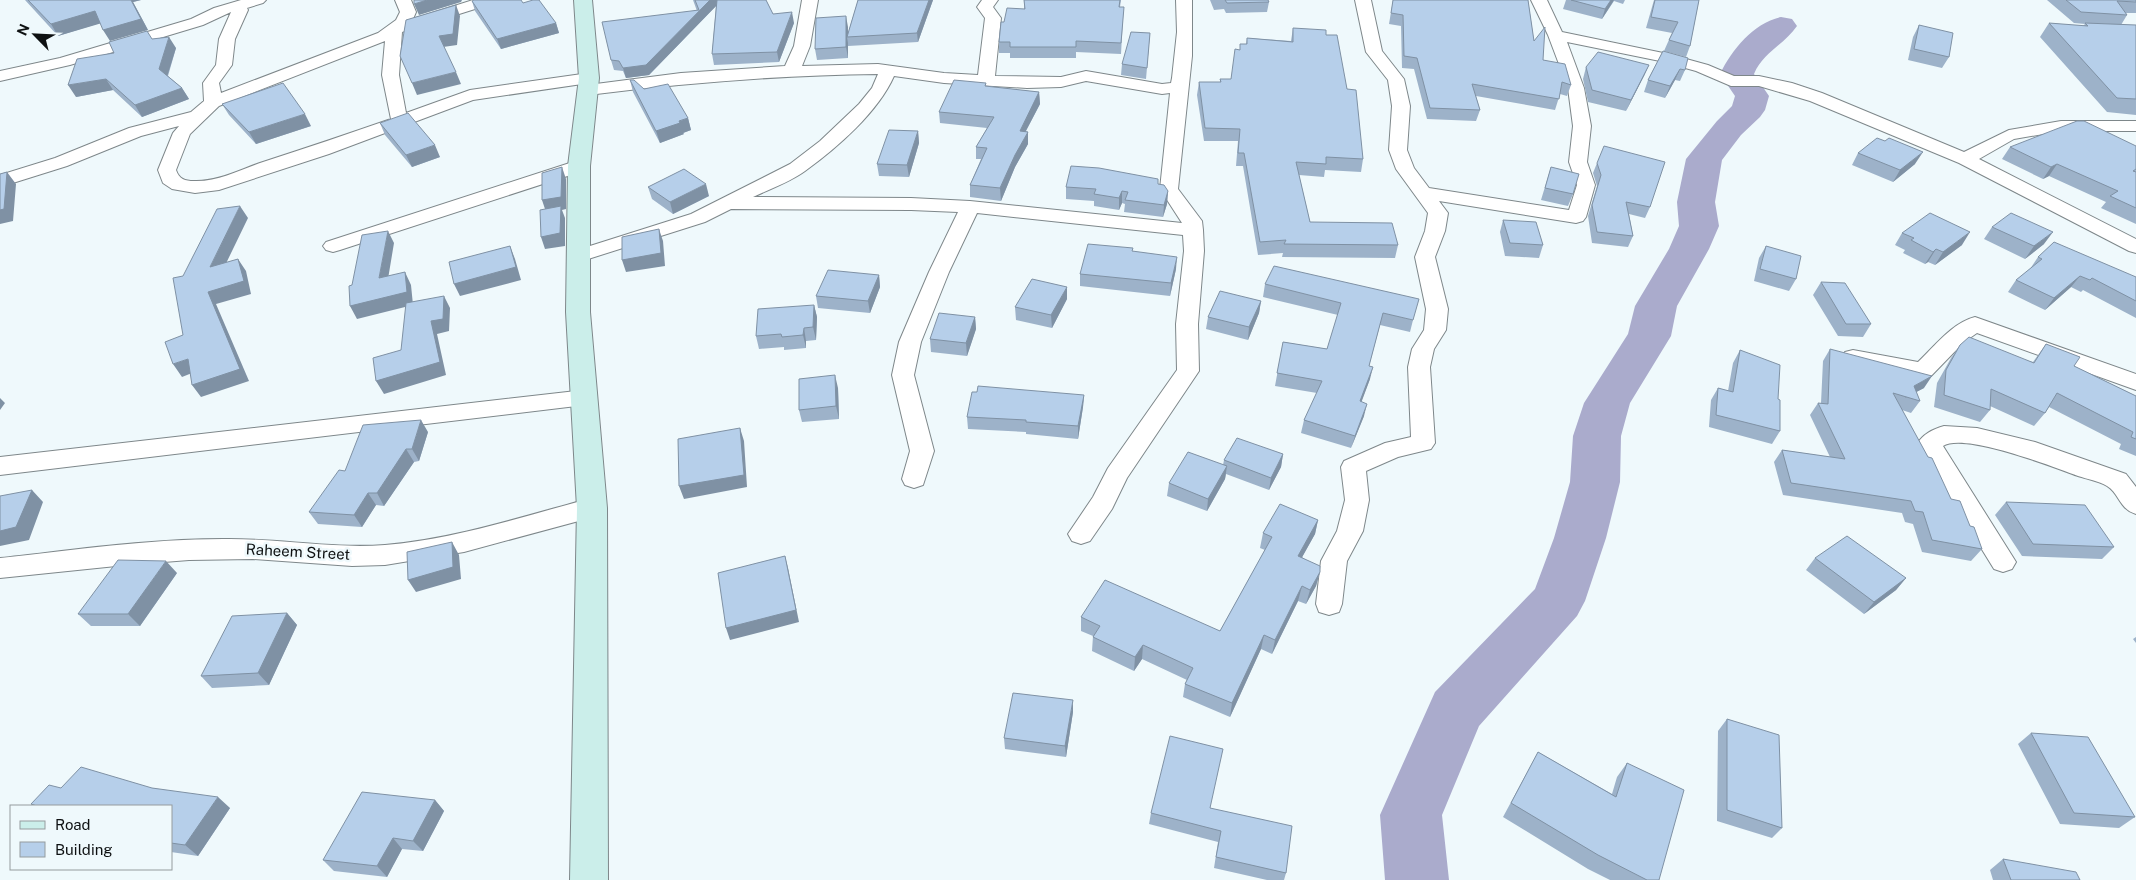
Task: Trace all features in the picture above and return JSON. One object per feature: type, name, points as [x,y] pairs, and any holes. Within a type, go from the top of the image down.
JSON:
[{"type":"street","points":[[0,76],[64,62],[197,22],[205,10],[238,6],[258,0]]},
{"type":"street","points":[[403,0],[408,12],[403,23],[384,36],[214,102],[197,116],[182,133],[167,170],[170,179],[179,185],[195,187],[219,184],[269,166],[323,150],[470,95],[588,84],[791,71],[888,70],[944,78],[986,79],[1026,83],[1061,82],[1086,76],[1162,89],[1179,88]]},
{"type":"street","points":[[394,28],[489,0]]},
{"type":"street","points":[[584,0],[588,84],[579,166],[578,312],[592,508],[589,880]]},
{"type":"street","points":[[791,71],[802,46],[810,0]]},
{"type":"street","points":[[986,79],[993,18],[985,8],[990,0]]},
{"type":"street","points":[[1081,534],[1103,502],[1117,474],[1188,371],[1187,324],[1194,251],[1193,230],[1192,221],[1169,189],[1184,35],[1184,0]]},
{"type":"street","points":[[1329,604],[1334,561],[1350,531],[1356,500],[1353,467],[1393,450],[1423,443],[1419,367],[1423,349],[1435,330],[1437,309],[1425,257],[1435,231],[1438,213],[1405,169],[1398,150],[1401,106],[1396,79],[1374,52],[1363,0]]},
{"type":"street","points":[[1422,192],[1576,218],[1586,185],[1578,162],[1582,126],[1576,88],[1556,35],[1539,0]]},
{"type":"street","points":[[214,102],[211,83],[224,65],[227,39],[240,10],[238,6]]},
{"type":"street","points":[[394,28],[389,57],[390,85],[400,121]]},
{"type":"street","points":[[1556,35],[1662,57],[1702,68],[1732,81],[1759,81],[1786,87],[1816,97],[1965,159],[2136,247]]},
{"type":"street","points":[[578,256],[698,218],[797,168],[826,145],[875,96],[888,70]]},
{"type":"street","points":[[0,180],[62,162],[135,132],[197,116]]},
{"type":"street","points":[[1965,159],[2009,135],[2061,126],[2136,126]]},
{"type":"street","points":[[333,246],[579,166]]},
{"type":"street","points":[[728,203],[911,204],[970,207],[1193,230]]},
{"type":"street","points":[[914,479],[922,451],[903,376],[910,342],[939,272],[970,207]]},
{"type":"street","points":[[1830,353],[1923,371],[1956,337],[1975,324],[2136,382]]},
{"type":"street","points":[[0,466],[585,398]]},
{"type":"street","points":[[2003,562],[1929,444],[1944,434],[1976,436],[2035,451],[2116,480],[2136,505]]},
{"type":"street","name":"Raheem Street","points":[[0,568],[170,550],[254,549],[334,556],[385,555],[442,547],[592,508]]},
{"type":"building","points":[[28,0],[131,0],[141,19],[103,30],[95,11],[51,24]]},
{"type":"building","points":[[414,0],[427,0],[414,4]]},
{"type":"building","points":[[521,0],[523,3],[539,0],[556,23],[497,39],[472,1]]},
{"type":"building","points":[[695,0],[710,0],[646,65],[623,68],[619,61],[611,60],[602,22],[699,10]]},
{"type":"building","points":[[717,0],[766,0],[773,14],[792,12],[777,52],[712,54]]},
{"type":"building","points":[[858,0],[929,0],[917,33],[847,37]]},
{"type":"building","points":[[1024,0],[1120,0],[1119,7],[1124,7],[1121,43],[1076,41],[1076,47],[1010,47],[1010,42],[999,42],[1001,22],[1004,22],[1007,8],[1025,9]]},
{"type":"building","points":[[1225,0],[1268,0],[1269,2],[1227,3]]},
{"type":"building","points":[[1393,0],[1528,0],[1534,41],[1545,27],[1543,60],[1565,64],[1571,85],[1562,82],[1559,99],[1472,84],[1480,110],[1430,108],[1417,58],[1404,56],[1403,15],[1391,13]]},
{"type":"building","points":[[1571,0],[1611,0],[1605,9]]},
{"type":"building","points":[[1655,0],[1699,0],[1690,46],[1669,40],[1678,22],[1651,17]]},
{"type":"building","points":[[2066,0],[2136,0],[2136,2],[2117,1],[2127,15],[2081,12]]},
{"type":"building","points":[[456,5],[453,34],[439,36],[456,72],[412,83],[400,56],[406,20]]},
{"type":"building","points":[[846,16],[846,47],[815,49],[816,18]]},
{"type":"building","points":[[2049,23],[2088,26],[2085,23],[2136,25],[2136,99],[2117,98]]},
{"type":"building","points":[[1919,25],[1953,33],[1949,57],[1914,49]]},
{"type":"building","points":[[1293,28],[1326,30],[1326,35],[1337,35],[1347,89],[1356,90],[1363,159],[1326,157],[1326,164],[1296,162],[1310,222],[1392,223],[1398,245],[1284,244],[1286,240],[1260,242],[1244,153],[1238,153],[1240,129],[1205,128],[1199,82],[1221,82],[1220,79],[1231,79],[1235,49],[1240,50],[1240,44],[1247,44],[1247,38],[1293,42]]},
{"type":"building","points":[[147,31],[152,39],[169,37],[159,69],[182,88],[135,105],[106,79],[68,85],[77,59],[114,53],[109,42]]},
{"type":"building","points":[[1131,32],[1150,33],[1147,68],[1122,64]]},
{"type":"building","points":[[1663,51],[1688,58],[1685,70],[1680,69],[1670,86],[1648,80]]},
{"type":"building","points":[[1598,52],[1649,65],[1631,100],[1592,90],[1586,67]]},
{"type":"building","points":[[630,80],[634,80],[644,89],[668,84],[688,118],[679,121],[680,123],[656,131]]},
{"type":"building","points":[[954,80],[986,83],[985,86],[1039,92],[1020,131],[1028,132],[1000,188],[970,185],[987,148],[976,147],[994,117],[939,112]]},
{"type":"building","points":[[283,83],[305,114],[249,132],[222,104]]},
{"type":"building","points":[[408,113],[435,145],[406,155],[380,123]]},
{"type":"building","points":[[2077,121],[2084,121],[2136,146],[2136,169],[2133,171],[2136,172],[2136,208],[2110,196],[2118,191],[2057,164],[2051,167],[2010,147]]},
{"type":"building","points":[[889,130],[918,131],[907,165],[877,164]]},
{"type":"building","points":[[1877,138],[1885,141],[1889,138],[1923,152],[1900,170],[1858,153]]},
{"type":"building","points":[[1604,146],[1665,162],[1650,207],[1626,202],[1633,236],[1597,232],[1592,205],[1601,175],[1597,163]]},
{"type":"building","points":[[1071,166],[1099,168],[1158,179],[1158,184],[1164,185],[1168,191],[1164,205],[1125,200],[1128,192],[1122,191],[1119,198],[1094,194],[1096,189],[1066,187]]},
{"type":"building","points":[[562,167],[561,197],[542,200],[542,173]]},
{"type":"building","points":[[1551,167],[1579,174],[1573,194],[1545,188]]},
{"type":"building","points":[[684,169],[706,184],[670,202],[648,187]]},
{"type":"building","points":[[7,172],[4,209],[0,210],[0,174]]},
{"type":"building","points":[[240,206],[210,267],[238,259],[244,281],[208,292],[240,369],[192,385],[188,359],[173,364],[165,342],[183,335],[173,278],[183,276],[217,209]]},
{"type":"building","points":[[561,206],[560,233],[541,237],[540,210]]},
{"type":"building","points":[[1930,213],[1970,232],[1943,252],[1936,249],[1933,252],[1911,240],[1914,238],[1902,233]]},
{"type":"building","points":[[2011,213],[2053,232],[2034,246],[1992,227]]},
{"type":"building","points":[[1503,220],[1536,222],[1543,245],[1510,243]]},
{"type":"building","points":[[659,229],[661,253],[622,260],[622,237]]},
{"type":"building","points":[[388,231],[379,278],[405,272],[407,292],[350,306],[349,286],[352,285],[362,235]]},
{"type":"building","points":[[2054,242],[2136,277],[2136,301],[2092,278],[2090,280],[2080,276],[2054,298],[2016,280],[2042,259],[2038,257]]},
{"type":"building","points":[[1088,244],[1133,248],[1132,251],[1177,257],[1171,283],[1080,274]]},
{"type":"building","points":[[510,246],[516,267],[454,284],[449,262]]},
{"type":"building","points":[[1766,246],[1801,256],[1796,279],[1760,269]]},
{"type":"building","points":[[1274,266],[1419,299],[1413,320],[1383,313],[1369,366],[1373,367],[1360,401],[1367,404],[1355,436],[1304,420],[1322,381],[1277,373],[1283,342],[1327,349],[1341,303],[1265,284]]},
{"type":"building","points":[[828,270],[879,275],[868,301],[816,296]]},
{"type":"building","points":[[1032,279],[1067,287],[1051,315],[1015,307]]},
{"type":"building","points":[[1821,282],[1845,283],[1871,324],[1846,324]]},
{"type":"building","points":[[1220,291],[1261,301],[1249,327],[1208,317]]},
{"type":"building","points":[[444,296],[443,319],[431,321],[440,362],[376,381],[373,358],[401,350],[406,303]]},
{"type":"building","points":[[814,305],[813,327],[804,328],[803,335],[782,337],[781,334],[756,336],[758,309]]},
{"type":"building","points":[[939,313],[975,317],[966,343],[930,339]]},
{"type":"building","points":[[1969,337],[2034,363],[2046,344],[2080,357],[2074,366],[2136,396],[2136,439],[2131,437],[2133,432],[2057,393],[2045,413],[1991,389],[1990,410],[1944,395],[1946,370],[1960,345]]},
{"type":"building","points":[[1830,349],[1932,376],[1914,386],[1920,401],[1893,393],[1928,457],[1932,458],[1951,499],[1960,501],[1970,526],[1974,527],[1982,549],[1932,540],[1923,512],[1915,511],[1911,501],[1791,483],[1782,450],[1845,459],[1818,403],[1828,404]]},
{"type":"building","points":[[1740,350],[1780,365],[1778,399],[1780,400],[1780,431],[1716,415],[1718,388],[1733,392]]},
{"type":"building","points":[[835,375],[836,406],[799,410],[799,379]]},
{"type":"building","points":[[978,386],[1084,395],[1078,426],[1026,422],[1026,420],[967,417],[972,392],[977,392]]},
{"type":"building","points":[[421,420],[412,449],[406,449],[377,493],[368,493],[354,515],[309,512],[339,470],[345,471],[363,425]]},
{"type":"building","points":[[740,428],[744,475],[679,486],[678,439]]},
{"type":"building","points":[[1237,438],[1283,454],[1271,478],[1224,460]]},
{"type":"building","points":[[1188,452],[1227,466],[1208,499],[1169,483]]},
{"type":"building","points":[[32,490],[16,527],[0,531],[0,496]]},
{"type":"building","points":[[2006,502],[2085,505],[2114,547],[2033,544]]},
{"type":"building","points":[[1280,504],[1318,520],[1298,556],[1320,566],[1320,572],[1310,590],[1302,586],[1275,640],[1264,635],[1232,703],[1185,684],[1193,668],[1143,645],[1135,657],[1093,637],[1100,626],[1081,617],[1105,580],[1220,631],[1272,537],[1263,533]]},
{"type":"building","points":[[1847,536],[1906,578],[1874,602],[1815,558]]},
{"type":"building","points":[[452,542],[453,567],[408,580],[407,552]]},
{"type":"building","points":[[785,556],[796,610],[726,628],[718,573]]},
{"type":"building","points":[[118,560],[166,561],[128,614],[78,614]]},
{"type":"building","points":[[287,613],[258,673],[201,676],[232,616]]},
{"type":"building","points":[[1013,693],[1073,700],[1065,746],[1004,738]]},
{"type":"building","points":[[1727,719],[1779,735],[1782,828],[1727,810]]},
{"type":"building","points":[[2031,733],[2088,737],[2135,817],[2074,813]]},
{"type":"building","points":[[1170,736],[1223,749],[1210,808],[1292,826],[1286,873],[1216,857],[1221,831],[1151,813]]},
{"type":"building","points":[[1538,752],[1616,797],[1627,763],[1684,790],[1659,880],[1647,880],[1598,855],[1511,803]]},
{"type":"building","points":[[81,767],[152,788],[218,797],[185,845],[172,843],[172,805],[31,804],[49,785],[61,788]]},
{"type":"building","points":[[362,792],[435,800],[413,841],[393,838],[377,866],[323,860]]},
{"type":"building","points":[[2003,859],[2076,872],[2080,880],[2011,880]]},
{"type":"waterway","points":[[1417,880],[1411,815],[1456,710],[1558,601],[1580,538],[1595,482],[1597,436],[1607,403],[1649,336],[1656,306],[1689,249],[1699,226],[1696,202],[1704,159],[1729,128],[1748,110],[1752,96],[1737,74],[1750,52],[1781,26]]}]
